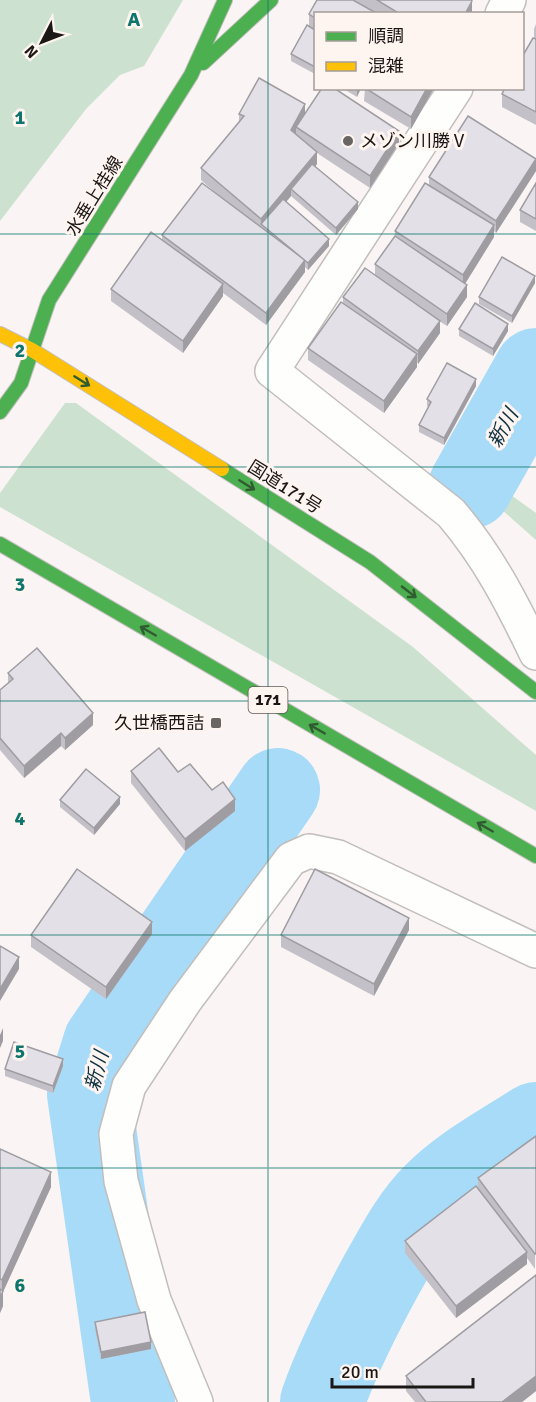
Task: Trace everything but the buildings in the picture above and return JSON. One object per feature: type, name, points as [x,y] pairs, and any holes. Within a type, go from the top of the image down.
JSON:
[{"type":"main road","name":"水垂上桂線","points":[[0,412],[21,383],[49,300],[191,75],[225,0]]},
{"type":"main road","points":[[191,75],[271,0]]},
{"type":"main road","name":"国道171号","points":[[0,334],[32,350],[370,562],[536,692]]},
{"type":"main road","name":"171","points":[[0,544],[536,856]]},
{"type":"street","points":[[455,90],[272,371],[451,513],[476,542],[506,591],[536,653]]},
{"type":"street","points":[[196,1402],[154,1300],[121,1180],[116,1134],[129,1086],[185,1001],[239,927],[291,859],[309,850],[338,857],[536,951]]},
{"type":"green space","points":[[0,0],[183,0],[144,66],[120,75],[86,109],[0,221]]},
{"type":"green space","points":[[65,403],[76,403],[413,647],[536,755],[536,811],[0,507],[0,493]]},
{"type":"green space","points":[[511,495],[536,513],[536,540],[502,510]]},
{"type":"waterway","name":"新川","points":[[470,487],[536,370]]},
{"type":"waterway","name":"新川","points":[[133,1402],[89,1094],[105,1043],[278,790]]},
{"type":"waterway","points":[[322,1402],[365,1305],[419,1213],[458,1175],[536,1124]]},
{"type":"traffic: fast","points":[[0,412],[21,383],[49,300],[191,75],[225,0]]},
{"type":"traffic: fast","points":[[203,63],[271,0]]},
{"type":"traffic: fast","points":[[222,469],[370,562],[536,692]]},
{"type":"traffic: fast","points":[[0,544],[536,856]]},
{"type":"traffic: slow","points":[[0,334],[32,350],[222,469]]},
{"type":"place","name":"メゾン川勝Ⅴ","points":[[348,141]]},
{"type":"place","name":"久世橋西詰","points":[[216,723]]}]
